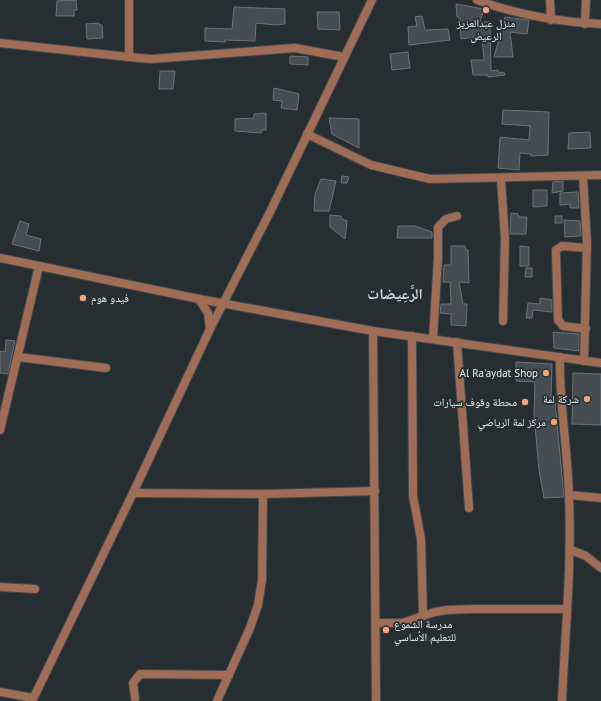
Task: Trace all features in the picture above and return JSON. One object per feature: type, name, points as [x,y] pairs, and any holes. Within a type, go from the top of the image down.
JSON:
[{"type":"street","points":[[129,0],[129,58]]},
{"type":"street","points":[[0,692],[33,700],[210,329],[372,0]]},
{"type":"street","points":[[477,0],[528,16],[585,24],[601,24]]},
{"type":"street","points":[[550,0],[551,20]]},
{"type":"street","points":[[585,24],[586,0]]},
{"type":"street","points":[[0,43],[129,58],[151,59],[295,48],[344,57]]},
{"type":"street","points":[[307,134],[371,166],[430,179],[501,179],[601,175]]},
{"type":"street","points":[[584,176],[587,248],[584,361]]},
{"type":"street","points":[[501,179],[505,239],[503,321]]},
{"type":"street","points":[[433,339],[438,266],[438,227],[446,219],[457,216]]},
{"type":"street","points":[[586,329],[563,326],[558,320],[556,250],[562,246],[587,248]]},
{"type":"street","points":[[0,258],[199,299],[373,331],[601,363]]},
{"type":"street","points":[[0,430],[39,266]]},
{"type":"street","points":[[199,299],[208,313],[210,329]]},
{"type":"street","points":[[373,331],[377,623],[376,701]]},
{"type":"street","points":[[412,336],[413,496],[421,539],[423,616]]},
{"type":"street","points":[[457,342],[469,508]]},
{"type":"street","points":[[18,357],[106,368]]},
{"type":"street","points":[[560,357],[559,385],[569,495],[571,550],[566,609],[562,701]]},
{"type":"street","points":[[133,493],[263,494],[375,491]]},
{"type":"street","points":[[217,701],[258,605],[262,580],[263,494]]},
{"type":"street","points":[[569,495],[601,498]]},
{"type":"street","points":[[571,550],[586,556],[601,568]]},
{"type":"street","points":[[0,587],[35,589]]},
{"type":"street","points":[[377,623],[402,623],[435,612],[473,609],[566,609]]},
{"type":"street","points":[[135,698],[133,683],[140,674],[229,675]]},
{"type":"building","points":[[76,0],[77,10],[74,10],[74,16],[56,16],[57,1]]},
{"type":"building","points":[[456,4],[484,9],[480,22],[490,22],[491,71],[498,70],[498,72],[505,73],[505,75],[488,77],[488,75],[473,75],[471,60],[484,60],[482,36],[461,39],[460,18],[457,17]]},
{"type":"building","points":[[234,7],[285,9],[285,24],[275,25],[256,23],[255,41],[205,41],[205,28],[232,29]]},
{"type":"building","points":[[317,12],[339,12],[340,30],[318,29]]},
{"type":"building","points":[[422,16],[425,30],[448,29],[450,40],[409,45],[408,27],[417,26],[415,17]]},
{"type":"building","points":[[505,17],[529,20],[527,34],[510,32],[513,57],[494,57]]},
{"type":"building","points":[[99,23],[99,25],[102,25],[103,38],[87,39],[86,24]]},
{"type":"building","points":[[408,52],[410,68],[392,70],[390,54]]},
{"type":"building","points":[[290,56],[308,57],[308,65],[290,64]]},
{"type":"building","points":[[160,71],[175,71],[173,89],[159,89]]},
{"type":"building","points":[[274,88],[299,94],[297,110],[281,108],[282,101],[273,100]]},
{"type":"building","points":[[503,110],[549,112],[548,155],[531,156],[531,154],[520,153],[519,170],[498,168],[500,137],[529,140],[530,126],[502,124]]},
{"type":"building","points":[[266,113],[266,130],[261,130],[261,133],[235,131],[235,119],[254,118],[254,114]]},
{"type":"building","points":[[329,118],[359,119],[359,148],[332,134]]},
{"type":"building","points":[[590,132],[591,148],[568,149],[569,133]]},
{"type":"building","points":[[342,176],[349,177],[347,183],[341,183]]},
{"type":"building","points":[[321,179],[336,181],[329,211],[314,211],[315,194]]},
{"type":"building","points":[[563,181],[563,191],[552,193],[553,182]]},
{"type":"building","points":[[533,190],[547,190],[547,206],[533,207]]},
{"type":"building","points":[[578,192],[579,208],[570,208],[570,204],[560,205],[560,193]]},
{"type":"building","points":[[511,213],[518,214],[519,217],[527,217],[526,234],[510,234]]},
{"type":"building","points":[[330,215],[341,216],[342,219],[347,221],[345,239],[330,227]]},
{"type":"building","points":[[555,216],[562,216],[562,223],[555,223]]},
{"type":"building","points":[[564,220],[580,221],[581,236],[565,237]]},
{"type":"building","points":[[20,221],[29,224],[26,235],[41,239],[39,251],[12,244]]},
{"type":"building","points":[[398,226],[415,226],[432,232],[432,238],[397,238]]},
{"type":"building","points":[[451,246],[465,246],[466,250],[468,250],[469,283],[459,282],[463,304],[467,304],[466,326],[451,325],[451,314],[440,313],[441,304],[451,304],[450,282],[443,282],[444,265],[451,265]]},
{"type":"building","points":[[520,246],[529,247],[529,266],[520,266]]},
{"type":"building","points":[[526,268],[532,268],[532,277],[525,277]]},
{"type":"building","points":[[540,298],[552,300],[552,312],[533,310],[532,318],[526,318],[528,303],[540,304]]},
{"type":"building","points":[[553,332],[579,334],[579,351],[554,348]]},
{"type":"building","points":[[6,340],[15,341],[8,374],[0,373],[0,351],[5,352]]},
{"type":"building","points":[[516,362],[552,364],[551,401],[555,402],[564,497],[544,498],[539,470],[534,415],[535,382],[516,381]]},
{"type":"building","name":"شركة لمة","points":[[573,373],[601,374],[601,425],[572,424]]},
{"type":"place","name":"منزل عبدالعزيز الرعيض","points":[[486,10]]},
{"type":"place","name":"فيدو هوم","points":[[83,298]]},
{"type":"place","name":"Al Ra'aydat Shop","points":[[546,373]]},
{"type":"place","name":"شركة لمة","points":[[587,399]]},
{"type":"place","name":"محطة وقوف سيارات","points":[[525,402]]},
{"type":"place","name":"مركز لمة الرياضي","points":[[554,422]]},
{"type":"place","name":"مدرسة الشموع للتعليم الأساسي","points":[[386,630]]},
{"type":"district","name":"الرَّعِيضات","points":[[395,293]]}]
